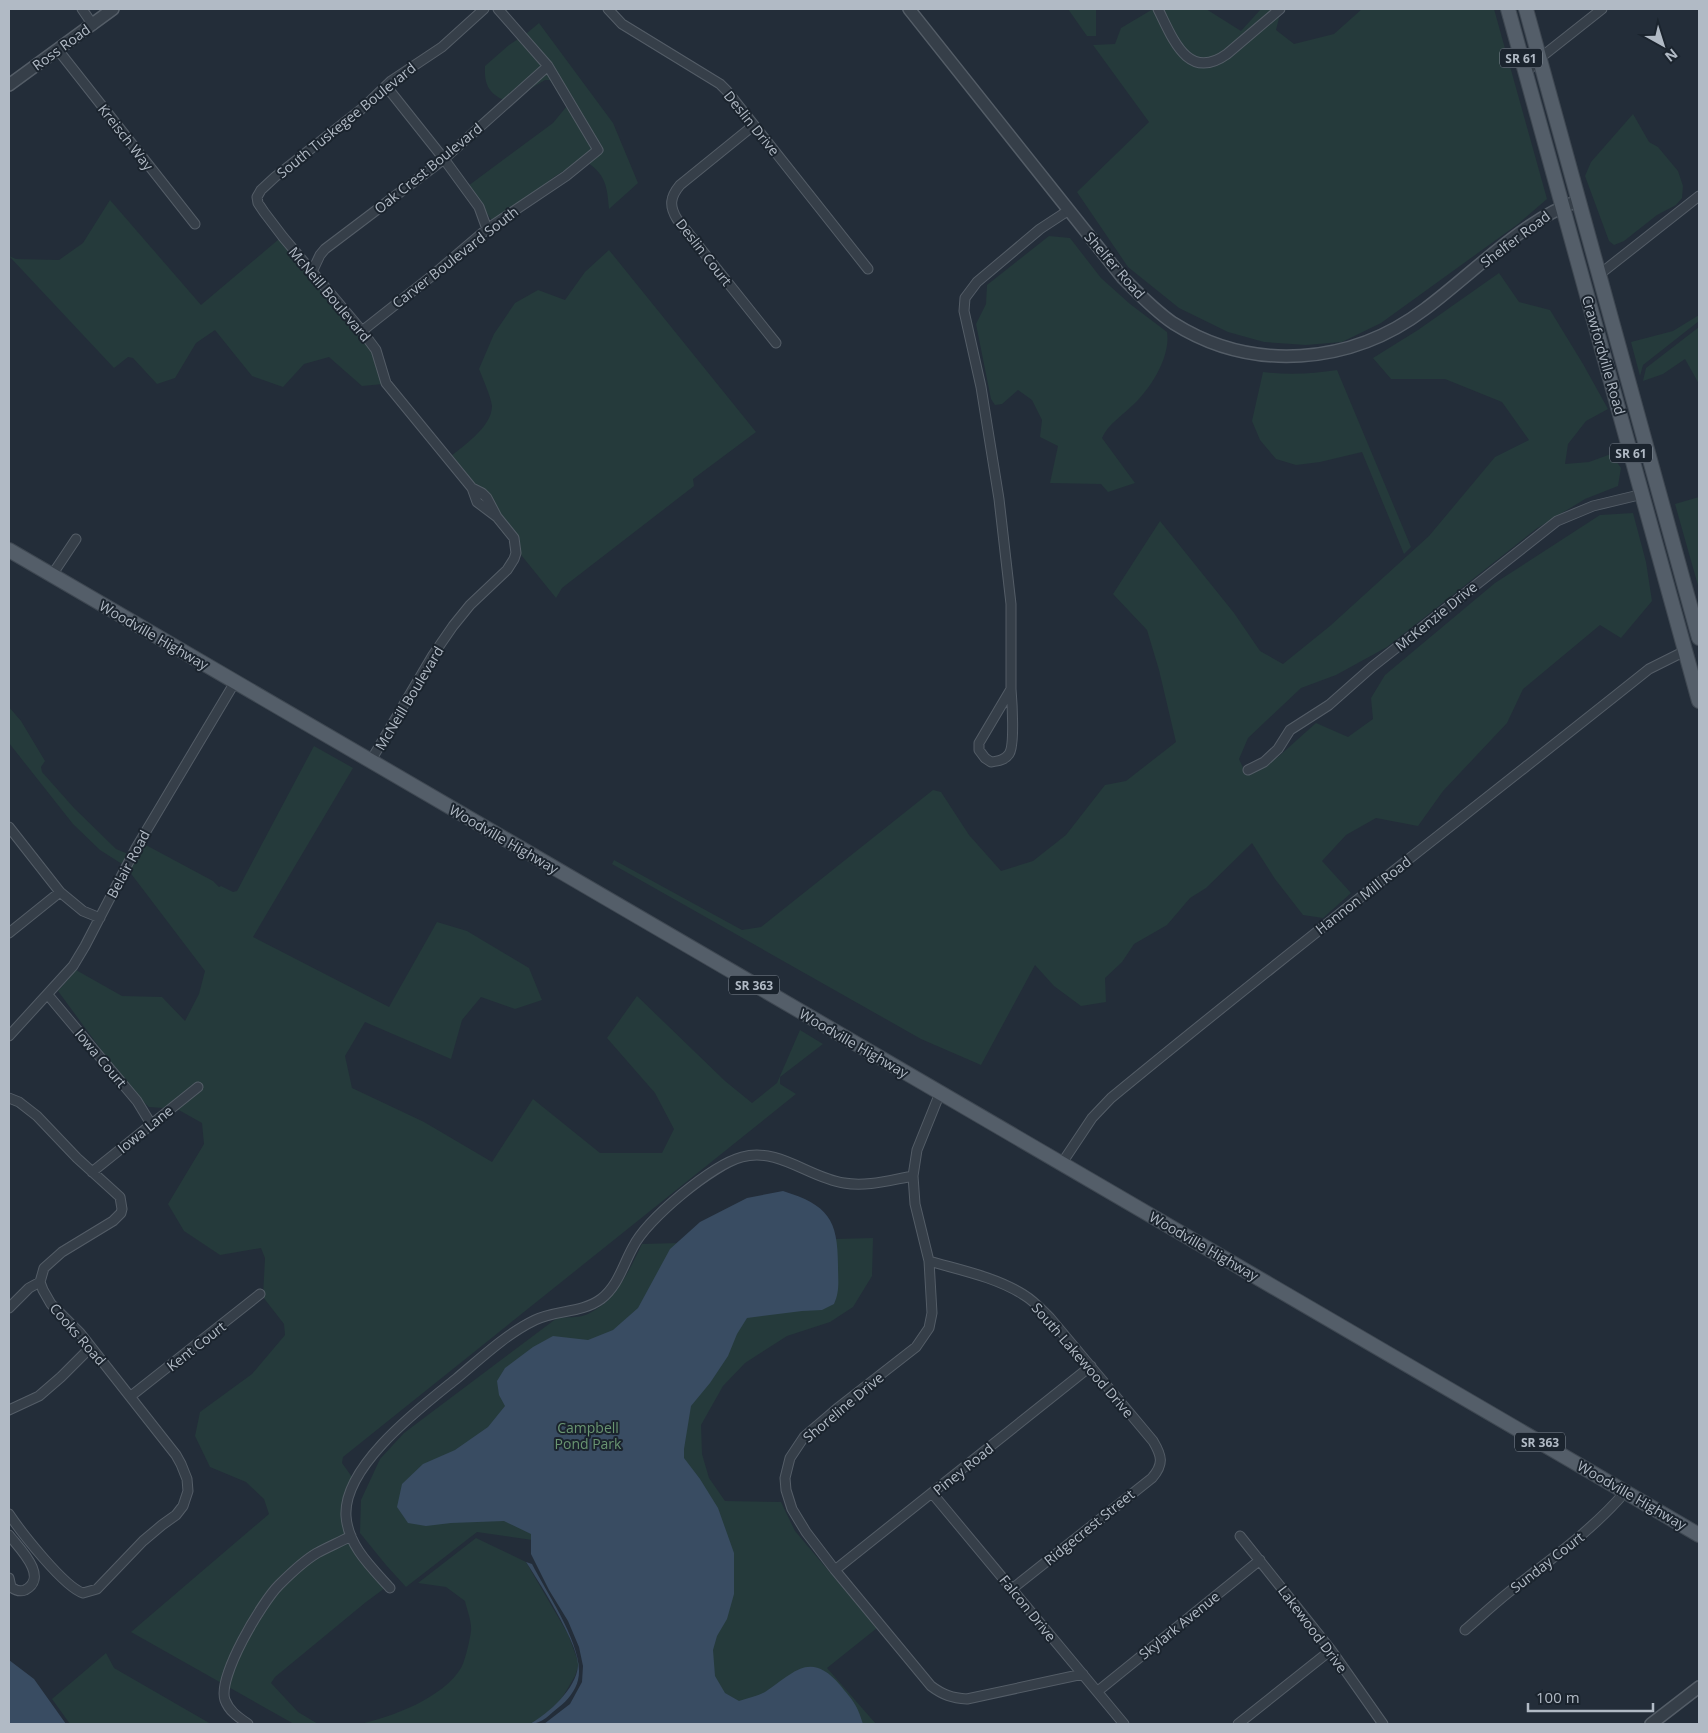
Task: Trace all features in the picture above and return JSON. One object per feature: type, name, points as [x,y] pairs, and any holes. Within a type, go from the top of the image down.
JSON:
[{"type":"main road","name":"Crawfordville Road","points":[[1508,9],[1699,701]]},
{"type":"main road","name":"Crawfordville Road","points":[[1526,9],[1698,633]]},
{"type":"main road","name":"Woodville Highway","points":[[9,550],[1699,1535]]},
{"type":"main road","points":[[1698,633],[1685,651],[1699,662]]},
{"type":"street","points":[[82,9],[93,25]]},
{"type":"street","name":"Ross Road","points":[[9,85],[113,9]]},
{"type":"street","name":"South Tuskegee Boulevard","points":[[257,196],[275,177],[364,107],[386,86],[442,47],[484,9]]},
{"type":"street","points":[[498,9],[548,66]]},
{"type":"street","name":"Deslin Drive","points":[[608,9],[622,24],[720,84],[868,268]]},
{"type":"street","name":"Shelfer Road","points":[[909,9],[1122,277],[1143,298],[1172,322],[1193,334],[1226,347],[1258,354],[1291,356],[1324,354],[1374,340],[1425,310],[1537,221],[1562,206],[1578,201]]},
{"type":"street","points":[[1158,9],[1168,31],[1185,55],[1198,63],[1205,64],[1212,63],[1223,57],[1280,9]]},
{"type":"street","points":[[1526,74],[1534,62],[1602,9]]},
{"type":"street","name":"Kreisch Way","points":[[58,50],[195,224]]},
{"type":"street","name":"Carver Boulevard South","points":[[362,331],[434,275],[487,229],[566,176],[598,150],[548,66]]},
{"type":"street","name":"Oak Crest Boulevard","points":[[312,272],[325,249],[444,159],[548,66]]},
{"type":"street","points":[[386,86],[444,159],[479,207],[487,229]]},
{"type":"street","name":"Deslin Court","points":[[754,125],[680,185],[671,198],[671,205],[676,219],[776,343]]},
{"type":"street","name":"McNeill Boulevard","points":[[257,196],[258,203],[264,212],[376,350],[386,383],[472,488],[487,498],[497,517],[514,538],[516,545],[514,559],[508,570],[483,592],[453,626],[433,655],[370,762]]},
{"type":"street","points":[[1600,274],[1699,196]]},
{"type":"street","points":[[1012,689],[979,743],[979,750],[991,762],[1002,760],[1010,754],[1012,744],[1012,689],[1010,604],[1000,499],[981,387],[964,311],[965,298],[976,282],[996,265],[1069,210]]},
{"type":"street","name":"McKenzie Drive","points":[[1248,770],[1264,762],[1278,749],[1290,730],[1329,705],[1380,661],[1557,521],[1593,506],[1643,494]]},
{"type":"street","points":[[52,576],[76,539]]},
{"type":"street","name":"Hannon Mill Road","points":[[1062,1163],[1092,1118],[1128,1084],[1397,867],[1650,669],[1685,651]]},
{"type":"street","name":"Belair Road","points":[[9,1036],[73,966],[136,848],[235,682]]},
{"type":"street","points":[[9,827],[60,892],[83,911],[100,918]]},
{"type":"street","points":[[9,933],[60,892]]},
{"type":"street","name":"Iowa Court","points":[[48,995],[136,1101],[151,1124]]},
{"type":"street","name":"Iowa Lane","points":[[92,1172],[198,1087]]},
{"type":"street","name":"Shoreline Drive","points":[[940,1093],[917,1150],[913,1176],[919,1223],[929,1261],[932,1313],[929,1328],[916,1347],[804,1437],[795,1448],[787,1468],[785,1478],[786,1490],[792,1509],[806,1532],[931,1686],[940,1693],[953,1698],[967,1699],[1083,1674]]},
{"type":"street","points":[[9,1098],[19,1102],[37,1116],[92,1172],[120,1197],[122,1202],[121,1213],[113,1222],[76,1243],[49,1263],[41,1275],[40,1282],[29,1288],[9,1308]]},
{"type":"street","points":[[390,1588],[366,1561],[351,1536],[346,1518],[348,1498],[359,1475],[386,1440],[492,1348],[536,1319],[573,1310],[599,1300],[609,1292],[616,1282],[633,1246],[654,1218],[706,1175],[742,1156],[759,1154],[778,1158],[827,1180],[844,1184],[869,1184],[913,1176]]},
{"type":"street","name":"South Lakewood Drive","points":[[929,1261],[995,1281],[1025,1295],[1050,1318],[1153,1441],[1160,1452],[1161,1462]]},
{"type":"street","name":"Cooks Road","points":[[9,1514],[29,1542],[59,1575],[83,1594],[97,1589],[143,1541],[176,1515],[184,1506],[188,1491],[184,1472],[176,1455],[91,1347],[48,1300],[40,1282]]},
{"type":"street","name":"Kent Court","points":[[131,1396],[260,1294]]},
{"type":"street","points":[[9,1410],[39,1396],[61,1378],[91,1347]]},
{"type":"street","name":"Piney Road","points":[[835,1570],[1091,1366]]},
{"type":"street","name":"Ridgecrest Street","points":[[1012,1589],[1152,1478],[1158,1471],[1161,1462]]},
{"type":"street","name":"Sunday Court","points":[[1465,1630],[1507,1593],[1593,1525],[1614,1506],[1625,1492]]},
{"type":"street","name":"Falcon Drive","points":[[932,1493],[1124,1724]]},
{"type":"street","points":[[9,1535],[32,1565],[35,1577],[29,1587],[20,1591],[11,1587],[9,1578]]},
{"type":"street","points":[[248,1724],[230,1711],[224,1699],[224,1686],[227,1674],[257,1614],[278,1586],[316,1554],[351,1536]]},
{"type":"street","name":"Lakewood Drive","points":[[1240,1536],[1331,1650],[1383,1724]]},
{"type":"street","name":"Skylark Avenue","points":[[1098,1691],[1260,1560]]},
{"type":"street","points":[[1238,1724],[1331,1650]]},
{"type":"street","points":[[1651,1724],[1699,1687]]},
{"type":"green space","points":[[1068,9],[1096,9],[1096,36],[1087,36]]},
{"type":"green space","points":[[1153,9],[1206,9],[1241,31],[1261,9],[1276,9],[1280,14],[1276,30],[1294,44],[1334,34],[1362,9],[1494,9],[1547,199],[1518,224],[1381,323],[1342,342],[1306,345],[1264,342],[1228,332],[1179,308],[1128,267],[1077,192],[1149,122],[1093,45],[1115,44],[1121,28]]},
{"type":"green space","points":[[539,23],[613,123],[638,183],[609,209],[604,180],[596,169],[583,159],[554,177],[495,225],[468,186],[553,123],[567,106],[550,80],[545,80],[508,102],[493,93],[487,85],[485,66]]},
{"type":"green space","points":[[1633,114],[1649,142],[1658,147],[1678,171],[1683,186],[1682,198],[1676,205],[1657,215],[1624,241],[1614,245],[1609,241],[1585,176],[1591,162]]},
{"type":"green space","points":[[110,200],[201,305],[285,234],[306,267],[380,363],[383,384],[362,386],[329,357],[304,364],[283,387],[252,376],[215,330],[196,343],[175,378],[157,384],[133,358],[128,357],[114,368],[9,256],[16,259],[59,260],[83,243]]},
{"type":"green space","points":[[1049,236],[1070,238],[1101,278],[1130,304],[1167,332],[1166,351],[1153,381],[1130,408],[1108,428],[1102,438],[1135,483],[1108,492],[1101,484],[1050,483],[1058,446],[1040,437],[1042,420],[1032,400],[1018,390],[1002,404],[995,405],[991,399],[976,324],[986,304],[987,285]]},
{"type":"green space","points":[[609,250],[756,432],[693,479],[694,486],[562,588],[556,598],[445,461],[481,430],[491,414],[491,402],[479,369],[494,334],[515,303],[538,290],[565,300],[585,272]]},
{"type":"green space","points":[[1499,273],[1519,302],[1550,310],[1608,409],[1586,421],[1568,444],[1565,464],[1589,462],[1611,454],[1621,468],[1618,486],[1585,499],[1536,529],[1387,647],[1336,675],[1301,688],[1248,738],[1239,759],[1246,774],[1278,757],[1316,723],[1348,737],[1373,719],[1371,698],[1385,675],[1495,583],[1600,515],[1633,513],[1646,562],[1652,601],[1621,638],[1600,625],[1523,689],[1507,723],[1443,791],[1418,826],[1376,818],[1346,835],[1322,861],[1351,893],[1323,918],[1303,915],[1275,879],[1252,843],[1206,888],[1190,898],[1167,925],[1134,944],[1122,962],[1105,978],[1106,1002],[1081,1006],[1054,986],[1035,965],[981,1065],[921,1039],[612,864],[614,860],[742,930],[761,927],[933,790],[941,792],[969,835],[1001,871],[1033,861],[1066,835],[1105,785],[1126,781],[1176,742],[1159,670],[1147,630],[1113,594],[1160,521],[1234,613],[1260,651],[1283,664],[1330,626],[1429,536],[1495,457],[1529,440],[1502,402],[1445,379],[1391,379],[1373,358],[1418,330]]},
{"type":"green space","points":[[1699,315],[1699,321],[1643,365],[1640,376],[1631,342],[1673,331]]},
{"type":"green space","points":[[1699,327],[1699,384],[1685,359],[1663,374],[1643,381],[1646,368]]},
{"type":"green space","points":[[1337,370],[1411,547],[1404,554],[1362,452],[1320,462],[1296,465],[1276,459],[1260,440],[1252,421],[1263,372],[1300,374]]},
{"type":"green space","points":[[1699,497],[1699,589],[1675,504]]},
{"type":"green space","points":[[9,707],[21,721],[45,761],[41,767],[42,772],[74,808],[116,849],[128,854],[122,864],[100,850],[73,824],[9,743]]},
{"type":"green space","points":[[314,746],[353,768],[253,937],[389,1007],[437,922],[467,931],[529,968],[542,1000],[515,1009],[481,997],[462,1020],[451,1059],[365,1022],[345,1056],[352,1088],[424,1122],[492,1162],[533,1099],[600,1153],[662,1153],[674,1129],[655,1093],[607,1038],[637,996],[725,1081],[752,1103],[777,1083],[800,1030],[823,1044],[780,1077],[780,1084],[796,1094],[343,1457],[342,1463],[352,1477],[345,1494],[342,1510],[347,1538],[363,1563],[385,1588],[275,1677],[271,1683],[298,1712],[318,1724],[294,1724],[131,1632],[269,1514],[264,1499],[246,1482],[210,1467],[195,1436],[200,1412],[252,1374],[285,1335],[284,1324],[263,1297],[265,1258],[261,1248],[220,1255],[184,1231],[168,1204],[204,1144],[202,1123],[177,1109],[149,1107],[130,1089],[58,991],[76,970],[122,996],[162,997],[185,1021],[199,994],[205,971],[129,871],[144,844],[213,881],[219,887],[221,886],[233,892],[237,891]]},
{"type":"green space","name":"Campbell Pond Park","points":[[873,1238],[872,1276],[853,1307],[830,1322],[787,1336],[745,1363],[723,1386],[701,1425],[702,1454],[709,1478],[725,1501],[781,1502],[795,1531],[877,1628],[827,1668],[876,1724],[801,1724],[608,1657],[561,1544],[477,1532],[406,1587],[360,1533],[361,1500],[380,1459],[404,1433],[557,1318],[588,1314],[607,1301],[621,1284],[642,1244]]},
{"type":"green space","points":[[476,1538],[526,1562],[568,1634],[579,1664],[575,1676],[562,1698],[544,1716],[530,1724],[360,1724],[387,1717],[416,1705],[430,1697],[453,1679],[461,1668],[466,1656],[471,1631],[465,1601],[446,1587],[418,1583]]},
{"type":"green space","points":[[106,1653],[114,1668],[211,1724],[70,1724],[52,1699]]},
{"type":"water","name":"Campbell Pond Park","points":[[783,1191],[798,1196],[820,1208],[832,1225],[836,1236],[838,1290],[834,1304],[822,1310],[747,1318],[737,1334],[728,1356],[710,1383],[691,1406],[684,1458],[718,1508],[734,1553],[734,1594],[727,1619],[717,1636],[713,1650],[715,1676],[725,1693],[739,1701],[765,1692],[802,1668],[820,1669],[829,1674],[848,1695],[857,1707],[863,1724],[544,1724],[570,1704],[582,1682],[583,1666],[579,1647],[568,1621],[549,1590],[531,1554],[531,1534],[504,1521],[426,1526],[408,1523],[397,1507],[402,1484],[423,1464],[455,1450],[488,1427],[505,1406],[499,1395],[497,1381],[505,1368],[533,1347],[553,1336],[588,1340],[613,1330],[638,1308],[670,1249],[700,1222],[747,1198]]},
{"type":"water","points":[[526,1562],[532,1564],[563,1621],[571,1637],[577,1656],[566,1629]]},
{"type":"water","points":[[577,1658],[579,1667],[578,1680],[568,1698],[546,1718],[530,1724],[553,1707],[567,1692],[578,1666]]},
{"type":"water","points":[[9,1660],[34,1679],[66,1724],[9,1724]]}]
